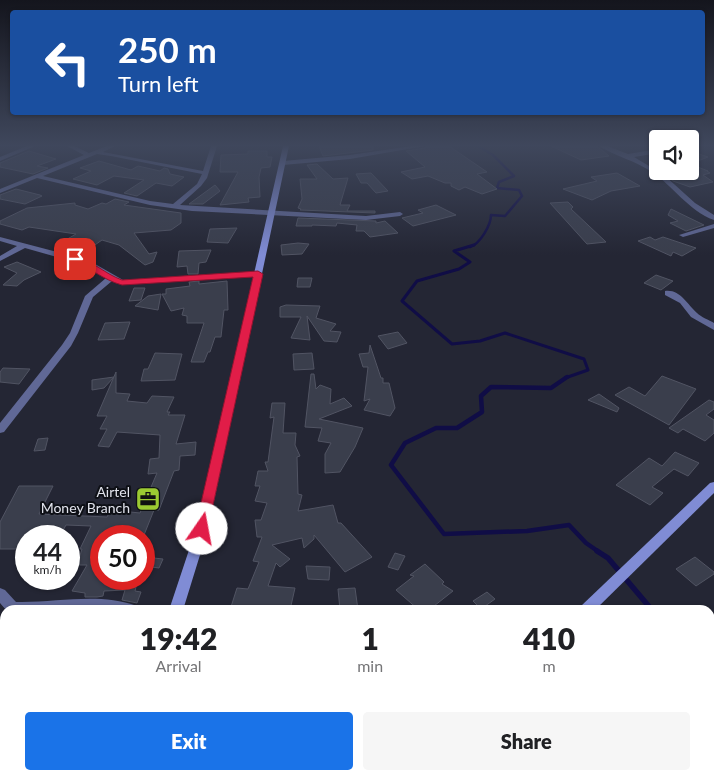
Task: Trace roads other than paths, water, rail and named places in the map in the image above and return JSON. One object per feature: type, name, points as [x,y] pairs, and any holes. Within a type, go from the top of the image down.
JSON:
[{"type":"main road","points":[[178,605],[202,529],[278,182]]},
{"type":"main road","points":[[591,605],[714,486]]},
{"type":"street","points":[[0,191],[21,182]]},
{"type":"street","points":[[63,182],[150,203],[219,212],[366,218],[400,214]]},
{"type":"street","points":[[174,207],[200,182]]},
{"type":"street","points":[[670,182],[694,206],[714,218]]},
{"type":"street","points":[[683,235],[714,226]]},
{"type":"street","points":[[0,239],[90,264],[110,279],[122,282],[132,283],[258,274]]},
{"type":"street","points":[[0,258],[24,245]]},
{"type":"street","points":[[0,430],[74,333],[89,296],[110,279]]},
{"type":"street","points":[[668,294],[683,301],[694,314],[714,327]]},
{"type":"street","points":[[0,594],[10,605]]},
{"type":"street","points":[[64,605],[90,602],[119,605]]},
{"type":"waterway","points":[[474,245],[484,234],[491,215],[505,216],[522,196],[519,190],[497,188],[499,182]]},
{"type":"waterway","points":[[470,247],[474,245]]},
{"type":"waterway","points":[[474,245],[454,251],[470,262],[459,269],[417,281],[402,301],[452,344],[480,341],[505,333],[584,359],[588,370],[566,378]]},
{"type":"waterway","points":[[566,378],[551,388],[491,387],[481,396],[482,412],[457,428],[436,428],[405,443],[391,465],[444,534],[527,531],[569,525],[586,543],[599,552]]},
{"type":"waterway","points":[[597,551],[608,558],[648,605]]},
{"type":"place","name":"Airtel Money Branch","points":[[148,499]]}]
